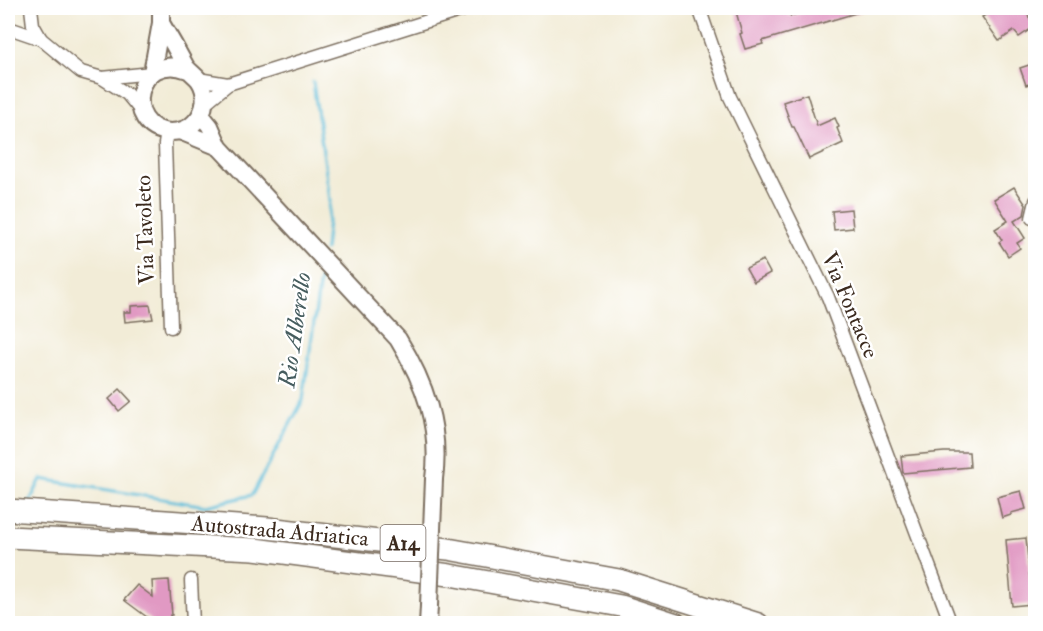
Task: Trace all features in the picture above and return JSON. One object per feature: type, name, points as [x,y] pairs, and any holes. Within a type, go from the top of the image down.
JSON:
[{"type":"highway","name":"Autostrada Adriatica","points":[[12,510],[267,528],[447,549],[619,580],[758,624]]},
{"type":"highway","name":"Autostrada Adriatica","points":[[18,538],[254,549],[439,573],[621,606],[676,624]]},
{"type":"main road","points":[[152,73],[161,15]]},
{"type":"main road","points":[[161,15],[193,75],[202,86],[203,109],[219,147],[398,339],[416,368],[432,416],[435,436],[436,465],[428,624]]},
{"type":"main road","points":[[193,75],[170,66],[152,73],[140,89],[141,111],[147,121],[156,128],[174,131],[219,147]]},
{"type":"main road","points":[[174,131],[195,122],[203,109]]},
{"type":"street","points":[[8,28],[25,16],[30,8]]},
{"type":"street","points":[[30,8],[33,24],[41,39]]},
{"type":"street","points":[[203,109],[228,84],[469,8]]},
{"type":"street","name":"Via Fontacce","points":[[699,8],[730,97],[828,297],[951,624]]},
{"type":"street","points":[[8,28],[41,39],[81,72],[102,78],[127,94],[141,111]]},
{"type":"street","points":[[102,78],[152,73]]},
{"type":"street","points":[[193,75],[228,84]]},
{"type":"street","name":"Via Tavoleto","points":[[171,327],[165,144],[174,131]]},
{"type":"street","points":[[1032,218],[1035,201]]},
{"type":"street","points":[[191,580],[193,624]]},
{"type":"building","points":[[735,8],[787,8],[790,16],[812,10],[811,8],[866,8],[866,10],[762,41],[763,44],[745,49]]},
{"type":"building","points":[[996,8],[999,12],[1005,8],[1028,8],[1032,14],[1028,16],[1035,26],[1019,37],[1014,31],[999,41],[982,17]]},
{"type":"building","points":[[1035,63],[1035,82],[1026,85],[1020,68]]},
{"type":"building","points":[[807,94],[817,126],[835,118],[843,143],[809,159],[792,127],[783,102]]},
{"type":"building","points":[[1014,187],[1026,205],[1024,215],[1014,221],[1025,238],[1017,243],[1020,248],[1008,256],[999,242],[1002,240],[995,229],[1008,221],[994,199]]},
{"type":"building","points":[[851,209],[853,228],[834,230],[832,211]]},
{"type":"building","points":[[763,260],[770,273],[754,282],[746,268]]},
{"type":"building","points":[[150,305],[153,319],[125,322],[124,312],[131,312],[131,306]]},
{"type":"building","points":[[120,389],[131,401],[119,411],[109,399]]},
{"type":"building","points":[[969,452],[970,467],[903,473],[901,456]]},
{"type":"building","points":[[1021,491],[1026,509],[1002,518],[997,497]]},
{"type":"building","points":[[1026,538],[1032,604],[1012,606],[1006,540]]},
{"type":"building","points":[[169,580],[172,615],[170,615],[170,623],[155,623],[124,600],[137,585],[153,597],[152,581]]},
{"type":"waterway","name":"Rio Alberello","points":[[313,82],[330,200],[325,250]]},
{"type":"waterway","name":"Rio Alberello","points":[[29,503],[41,479],[206,506],[252,495],[303,400],[322,265]]}]
